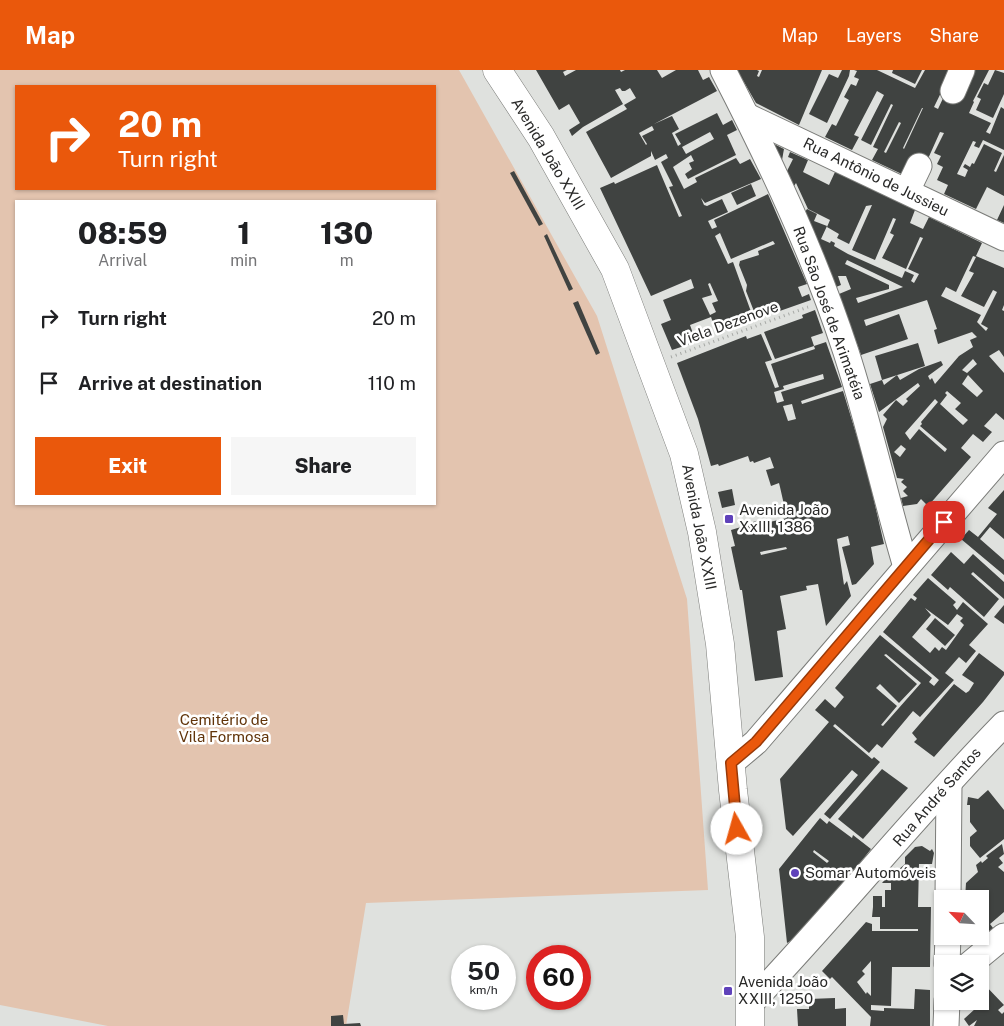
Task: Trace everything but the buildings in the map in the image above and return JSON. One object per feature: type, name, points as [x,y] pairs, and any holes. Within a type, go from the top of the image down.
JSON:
[{"type":"main road","name":"Avenida João XXIII","points":[[497,70],[541,137],[615,269],[684,454],[702,532],[720,644],[750,937],[750,1015]]},
{"type":"street","name":"Rua São José de Arimatéia","points":[[723,70],[780,184],[845,350],[863,407],[906,567]]},
{"type":"street","name":"Rua Antônio de Jussieu","points":[[747,116],[1004,238]]},
{"type":"street","points":[[907,192],[919,166]]},
{"type":"street","points":[[731,763],[756,742],[1004,454]]},
{"type":"street","name":"Rua André Santos","points":[[750,1015],[805,947],[1004,724]]},
{"type":"street","points":[[948,890],[949,784]]},
{"type":"street","points":[[981,955],[1004,936]]},
{"type":"street","points":[[946,1026],[947,1010]]},
{"type":"path","name":"Viela Dezenove","points":[[652,365],[812,305]]},
{"type":"green space","name":"Cemitério de Vila Formosa","points":[[0,70],[459,70],[597,316],[687,599],[708,890],[366,903],[346,1026],[108,1026],[0,1005]]},
{"type":"place","name":"Avenida João XxIII, 1386","points":[[729,519]]},
{"type":"place","name":"Somar Automóveis","points":[[795,873]]},
{"type":"place","name":"Avenida João XXIII, 1250","points":[[728,991]]},
{"type":"route","points":[[737,829],[731,763],[756,742],[944,522]]}]
